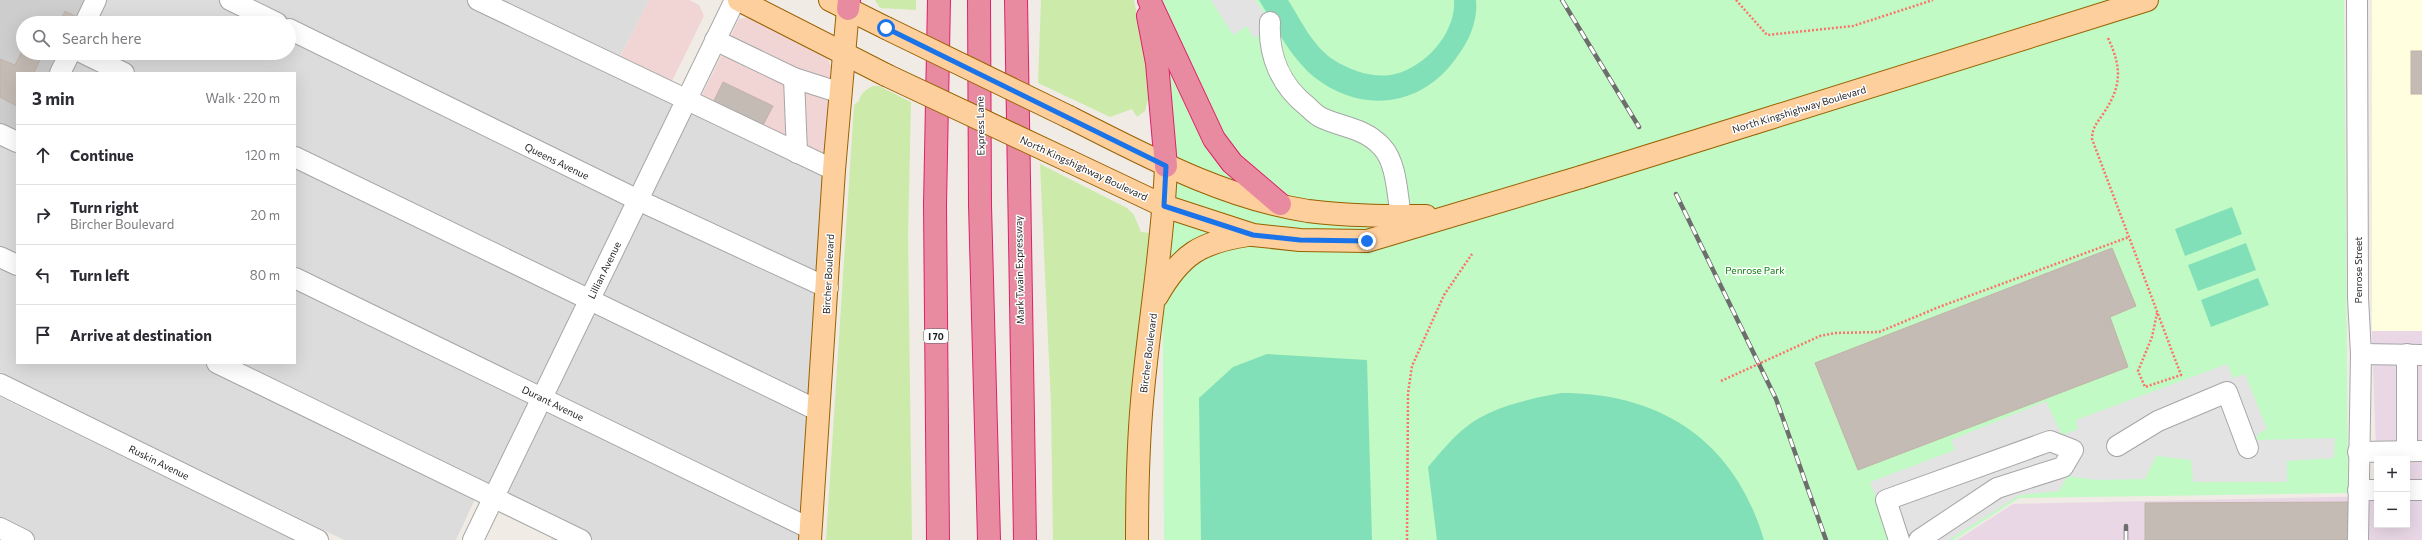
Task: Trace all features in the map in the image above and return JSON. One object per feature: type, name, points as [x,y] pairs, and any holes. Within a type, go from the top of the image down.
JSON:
[{"type":"highway","name":"I 70","points":[[938,539],[935,205],[939,0]]},
{"type":"highway","name":"Express Lane","points":[[979,0],[980,205],[988,540]]},
{"type":"highway","name":"Mark Twain Expressway","points":[[1016,0],[1024,540]]},
{"type":"highway","points":[[1144,0],[1157,63],[1166,166]]},
{"type":"highway","points":[[1149,0],[1214,139],[1232,163],[1280,204]]},
{"type":"main road","name":"North Kingshighway Boulevard","points":[[739,0],[844,54],[1164,206],[1253,235],[1300,240],[1367,241],[1581,177],[2147,0]]},
{"type":"main road","name":"North Kingshighway Boulevard","points":[[842,3],[886,28],[1166,166],[1241,195],[1308,211],[1402,216],[1452,216]]},
{"type":"main road","name":"Bircher Boulevard","points":[[811,534],[828,288],[834,170],[844,54],[842,3]]},
{"type":"main road","name":"Bircher Boulevard","points":[[1137,540],[1137,490],[1142,402],[1164,206],[1166,166]]},
{"type":"main road","points":[[1153,302],[1170,272],[1195,252],[1219,239],[1253,235]]},
{"type":"street","points":[[88,16],[96,0]]},
{"type":"street","points":[[230,0],[263,16]]},
{"type":"street","points":[[478,0],[686,101],[834,170]]},
{"type":"street","name":"Lillian Avenue","points":[[473,540],[735,0]]},
{"type":"street","name":"Penrose Street","points":[[2357,0],[2358,298],[2361,354],[2358,452],[2368,490],[2358,540]]},
{"type":"street","points":[[1270,22],[1269,38],[1275,63],[1285,86],[1322,118],[1366,133],[1383,147],[1394,167],[1402,216]]},
{"type":"street","name":"Queens Avenue","points":[[296,32],[638,200],[828,288]]},
{"type":"street","points":[[715,40],[794,78],[840,93]]},
{"type":"street","points":[[60,72],[66,60]]},
{"type":"street","points":[[97,60],[122,72]]},
{"type":"street","points":[[794,78],[797,153]]},
{"type":"street","points":[[0,134],[16,142]]},
{"type":"street","points":[[296,156],[819,411]]},
{"type":"street","points":[[0,257],[16,265]]},
{"type":"street","name":"Durant Avenue","points":[[296,278],[542,398],[811,534]]},
{"type":"street","points":[[2358,452],[2414,451],[2415,354],[2361,354]]},
{"type":"street","points":[[219,364],[580,540]]},
{"type":"street","name":"Ruskin Avenue","points":[[0,384],[318,540]]},
{"type":"street","points":[[2117,446],[2158,421],[2227,392],[2248,448]]},
{"type":"street","points":[[1899,540],[1886,500],[2050,441],[2073,450],[2063,467],[1997,488],[1919,540]]},
{"type":"street","points":[[2410,490],[2422,490]]},
{"type":"street","points":[[0,528],[24,540]]},
{"type":"path","points":[[1736,0],[1767,36],[1854,26],[1933,0]]},
{"type":"path","points":[[2108,38],[2119,73],[2118,89],[2092,128],[2092,139],[2129,237],[2180,375],[2144,387],[2138,371],[2152,337],[2157,313]]},
{"type":"path","points":[[1721,381],[1820,336],[1835,333],[1879,332],[1954,301],[2129,237]]},
{"type":"path","points":[[1407,540],[1408,393],[1412,366],[1444,295],[1472,254]]},
{"type":"shaded area","points":[[0,0],[90,0],[82,16],[16,16],[16,60],[60,60],[54,72],[16,72],[16,132],[0,124]]},
{"type":"shaded area","points":[[103,0],[649,0],[613,70],[824,172],[798,540],[551,540],[559,522],[482,484],[456,540],[344,540],[0,372],[0,145],[16,153],[16,364],[296,364],[296,72],[68,72],[74,60],[296,60],[296,16],[95,16]]},
{"type":"shaded area","points":[[649,0],[689,0],[699,5],[704,16],[669,87],[618,61]]},
{"type":"shaded area","points":[[1211,0],[1255,0],[1274,27],[1254,38],[1247,26],[1233,35]]},
{"type":"shaded area","points":[[2372,0],[2422,0],[2422,331],[2372,331]]},
{"type":"shaded area","points":[[749,17],[825,52],[831,67],[825,159],[700,99],[739,19]]},
{"type":"shaded area","points":[[2372,331],[2422,331],[2422,540],[1957,540],[2013,504],[2374,496],[2374,528],[2410,528],[2410,456],[2376,456]]},
{"type":"shaded area","points":[[2227,364],[2233,378],[2245,374],[2267,429],[2258,434],[2256,440],[2335,438],[2334,458],[2287,461],[2287,482],[2193,482],[2191,460],[2156,456],[2145,479],[2096,480],[2068,476],[2059,491],[2020,495],[1949,540],[1893,540],[1870,482],[1955,450],[1951,440],[2046,401],[2062,435],[2078,429],[2076,420]]},
{"type":"shaded area","points":[[0,397],[294,540],[0,540]]},
{"type":"green space","points":[[875,0],[916,0],[916,10],[880,8]]},
{"type":"green space","points":[[1041,0],[1134,0],[1151,89],[1145,111],[1137,117],[1132,109],[1110,117],[1038,83]]},
{"type":"green space","name":"Penrose Park","points":[[1161,0],[2344,0],[2348,493],[2019,498],[1954,540],[1164,540]]},
{"type":"green space","points":[[1259,0],[1288,0],[1308,33],[1327,55],[1348,68],[1371,75],[1395,74],[1407,70],[1428,56],[1444,36],[1450,24],[1454,0],[1476,0],[1476,14],[1467,42],[1445,72],[1429,85],[1411,94],[1392,100],[1373,101],[1353,97],[1333,89],[1314,77],[1290,51]]},
{"type":"green space","points":[[873,86],[879,86],[911,102],[908,236],[912,540],[826,540],[854,105],[859,101],[864,92]]},
{"type":"green space","points":[[1040,164],[1127,208],[1134,215],[1141,232],[1150,233],[1130,424],[1130,540],[1053,540],[1051,405]]},
{"type":"green space","points":[[2232,207],[2242,234],[2185,256],[2175,229]]},
{"type":"green space","points":[[2246,243],[2256,270],[2198,291],[2188,265]]},
{"type":"green space","points":[[2258,278],[2269,305],[2211,327],[2201,300]]},
{"type":"green space","points":[[1267,354],[1367,360],[1372,540],[1201,540],[1199,398],[1233,367]]},
{"type":"green space","points":[[1561,393],[1598,395],[1632,402],[1662,414],[1690,430],[1714,450],[1734,476],[1751,506],[1764,540],[1437,540],[1428,467],[1456,436],[1476,420],[1512,404]]},
{"type":"building","points":[[65,11],[75,16],[62,16]]},
{"type":"building","points":[[2411,51],[2422,51],[2422,94],[2411,94]]},
{"type":"building","points":[[0,59],[15,65],[18,60],[40,60],[34,72],[16,72],[16,105],[0,97]]},
{"type":"building","points":[[723,82],[773,106],[760,131],[711,107]]},
{"type":"building","points":[[2112,248],[2136,306],[2110,317],[2128,367],[1858,470],[1815,363]]},
{"type":"building","points":[[2348,502],[2348,540],[2145,540],[2145,503]]},
{"type":"railway","points":[[1562,0],[1639,127]]},
{"type":"railway","points":[[1676,194],[1776,399],[1826,540]]},
{"type":"railway","points":[[2126,526],[2126,540]]},
{"type":"route","points":[[886,28],[1166,166],[1164,206],[1253,235],[1300,240],[1367,241]]}]
